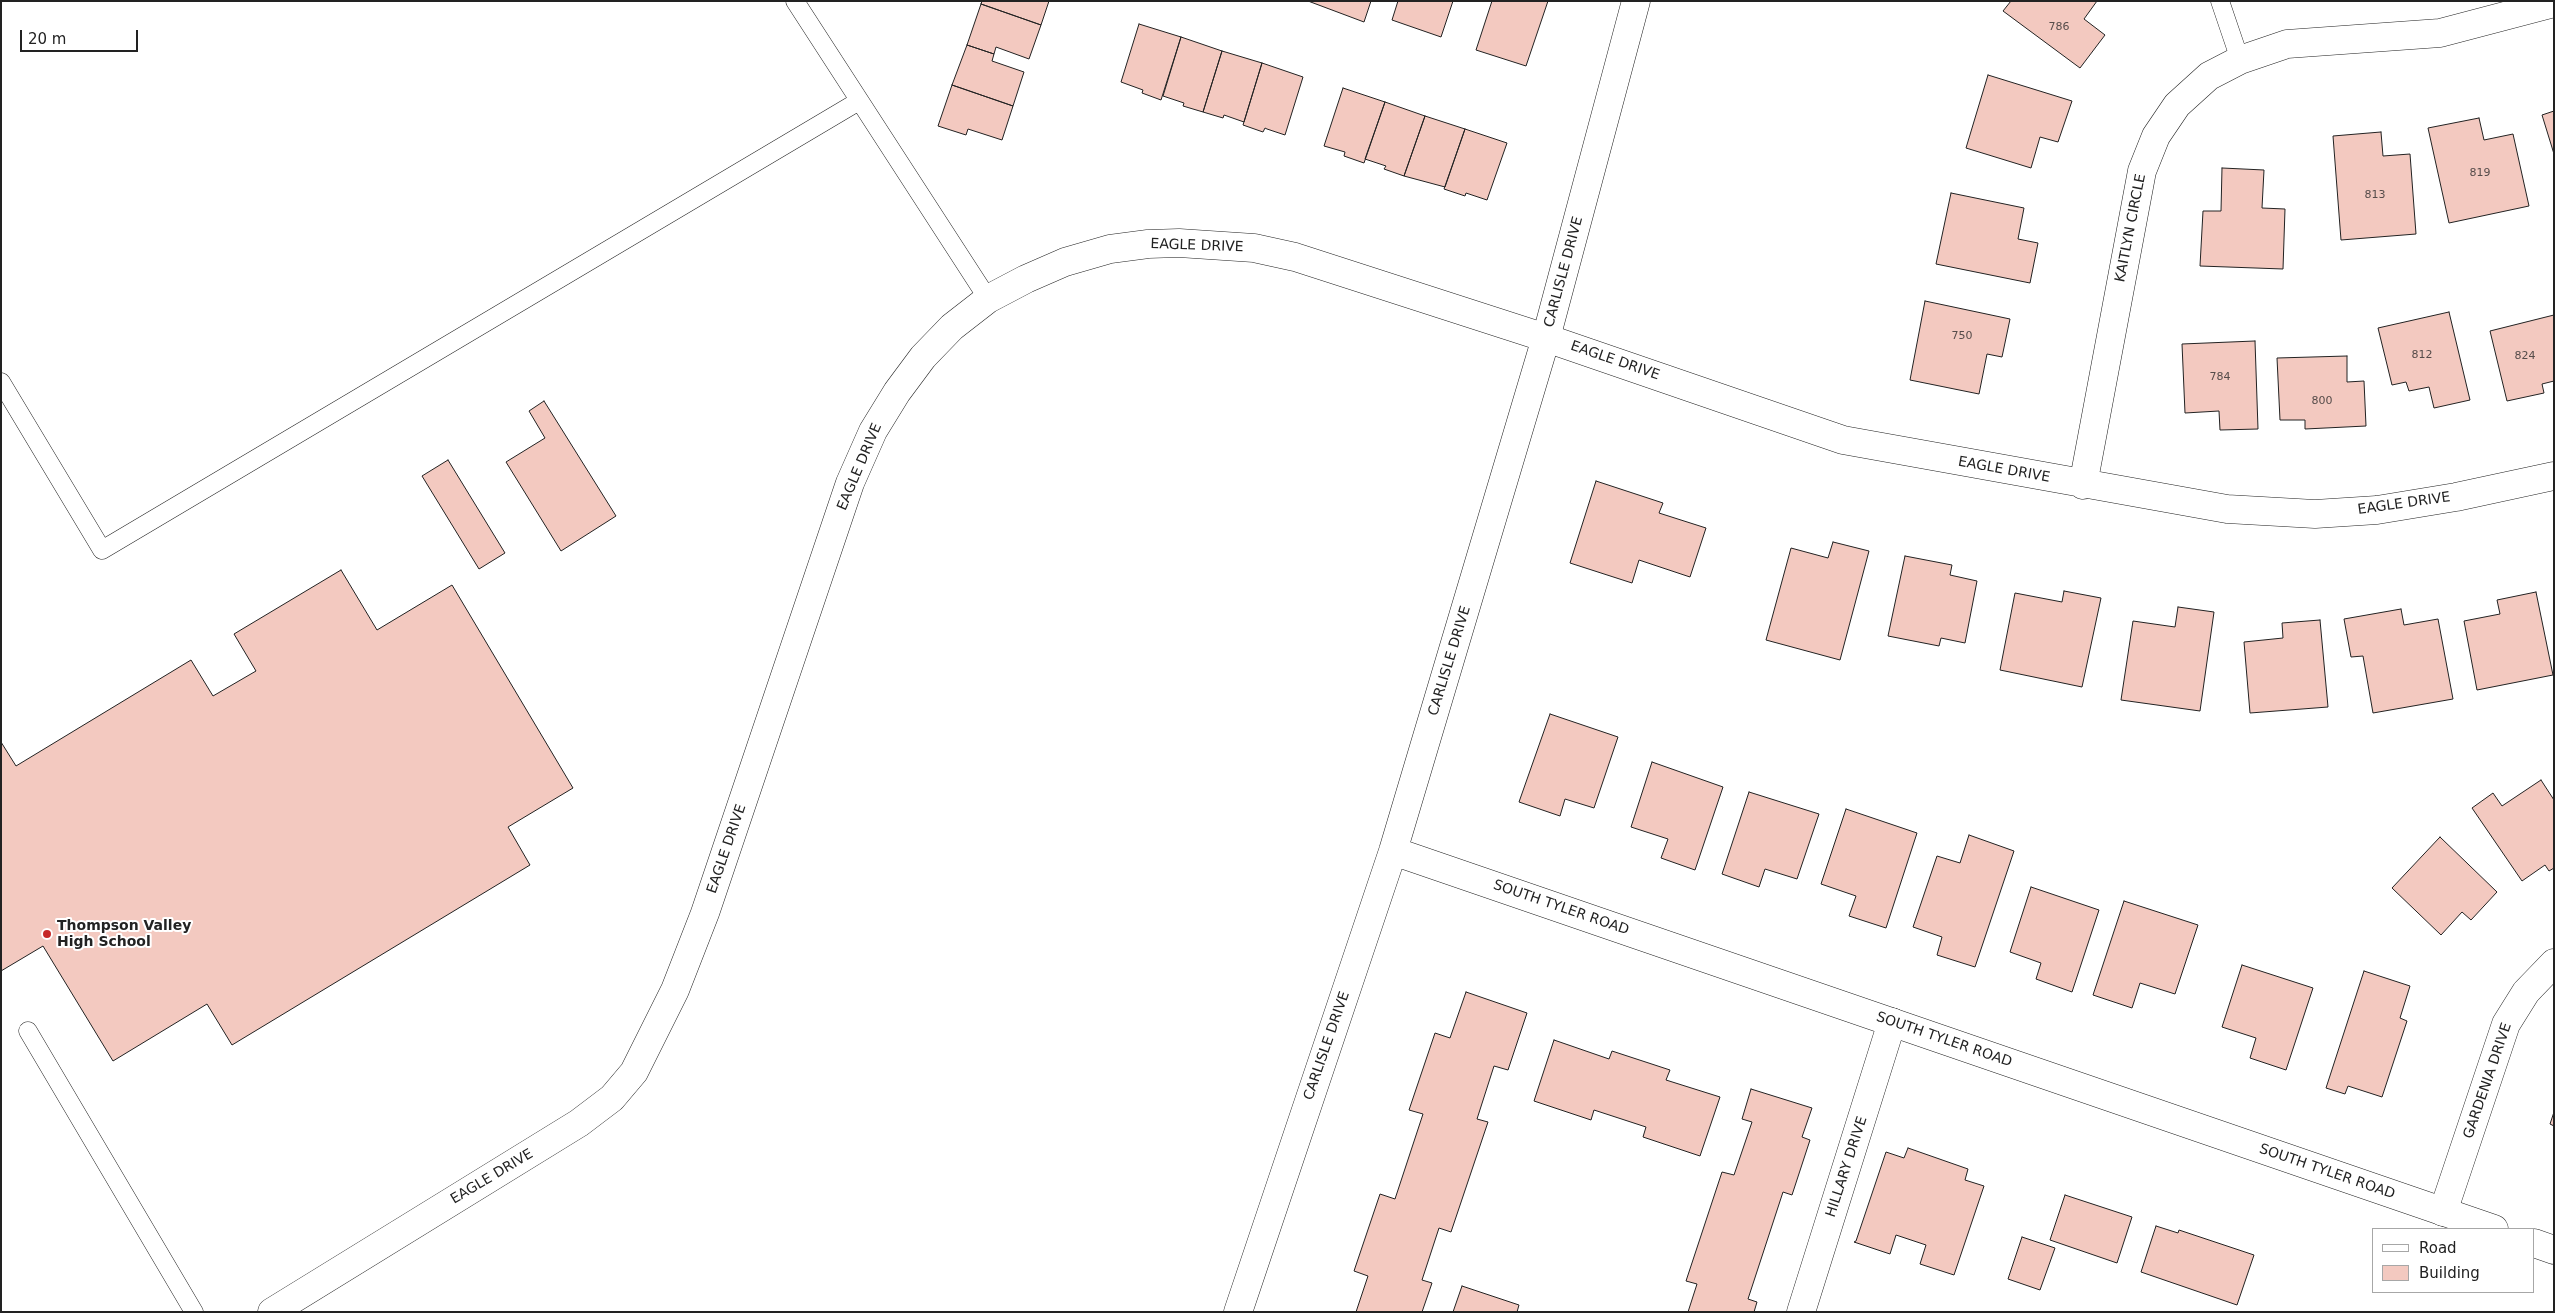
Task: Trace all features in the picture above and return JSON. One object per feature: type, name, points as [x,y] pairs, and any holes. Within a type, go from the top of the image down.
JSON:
[{"type":"street","name":"CARLISLE DRIVE","points":[[1238,1312],[1393,851],[1546,338],[1636,1]]},
{"type":"street","name":"KAITLYN CIRCLE","points":[[2084,485],[2142,170],[2156,136],[2177,105],[2210,76],[2240,60],[2287,44],[2440,33],[2554,3]]},
{"type":"street","name":"EAGLE DRIVE","points":[[272,1312],[579,1122],[612,1098],[634,1072],[675,990],[705,913],[850,483],[873,432],[896,392],[923,357],[952,327],[988,299],[1026,278],[1065,262],[1110,249],[1148,244],[1189,243],[1254,248],[1295,257],[1546,338],[1844,440],[2084,485],[2227,509],[2315,514],[2386,508],[2456,497],[2554,476]]},
{"type":"street","name":"SOUTH TYLER ROAD","points":[[1393,851],[2491,1228]]},
{"type":"street","name":"GARDENIA DRIVE","points":[[2443,1212],[2506,1024],[2526,992],[2554,963]]},
{"type":"street","name":"HILLARY DRIVE","points":[[1801,1312],[1892,1022]]},
{"type":"street","points":[[2535,1243],[2554,1250]]},
{"type":"lane","points":[[795,1],[988,299]]},
{"type":"lane","points":[[2220,1],[2240,60]]},
{"type":"lane","points":[[1,382],[102,550],[859,100]]},
{"type":"lane","points":[[28,1031],[194,1312]]},
{"type":"building","points":[[982,1],[1049,1],[1041,25],[981,4]]},
{"type":"building","points":[[1308,1],[1371,1],[1364,22]]},
{"type":"building","points":[[1398,1],[1453,1],[1441,37],[1392,20]]},
{"type":"building","points":[[1492,1],[1548,1],[1526,66],[1476,50]]},
{"type":"building","points":[[2011,1],[2097,1],[2084,19],[2105,35],[2080,68],[2003,11]]},
{"type":"building","points":[[981,4],[1041,25],[1029,59],[996,47],[994,54],[967,45]]},
{"type":"building","points":[[1139,24],[1181,37],[1161,100],[1142,93],[1143,90],[1121,82]]},
{"type":"building","points":[[1181,37],[1222,51],[1203,112],[1183,106],[1184,103],[1163,96]]},
{"type":"building","points":[[967,45],[994,54],[992,61],[1024,72],[1013,106],[952,85]]},
{"type":"building","points":[[1222,51],[1262,63],[1244,122],[1224,115],[1223,118],[1203,112]]},
{"type":"building","points":[[1262,63],[1303,77],[1285,135],[1265,128],[1263,132],[1243,125]]},
{"type":"building","points":[[1988,75],[2072,101],[2058,142],[2040,137],[2031,168],[1966,148]]},
{"type":"building","points":[[952,85],[1013,106],[1002,140],[968,129],[966,135],[938,126]]},
{"type":"building","points":[[1343,88],[1385,102],[1364,163],[1344,156],[1345,152],[1324,146]]},
{"type":"building","points":[[1385,102],[1425,116],[1404,176],[1384,169],[1386,166],[1365,159]]},
{"type":"building","points":[[2554,111],[2554,154],[2542,115]]},
{"type":"building","points":[[1425,116],[1465,129],[1445,187],[1404,176]]},
{"type":"building","points":[[2479,118],[2484,140],[2513,134],[2529,206],[2449,223],[2428,128]]},
{"type":"building","points":[[1465,129],[1507,143],[1487,200],[1466,193],[1465,196],[1444,189]]},
{"type":"building","points":[[2381,132],[2383,156],[2410,154],[2416,234],[2341,240],[2333,136]]},
{"type":"building","points":[[2222,168],[2264,170],[2262,208],[2285,209],[2283,269],[2200,266],[2203,211],[2221,211]]},
{"type":"building","points":[[1951,193],[2024,208],[2018,239],[2038,243],[2030,283],[1936,264]]},
{"type":"building","points":[[1925,301],[2010,319],[2002,357],[1987,354],[1979,394],[1910,380]]},
{"type":"building","points":[[2449,312],[2470,400],[2434,408],[2429,387],[2409,391],[2406,382],[2392,385],[2378,328]]},
{"type":"building","points":[[2554,315],[2554,381],[2542,384],[2544,393],[2507,401],[2490,331]]},
{"type":"building","points":[[2255,341],[2258,429],[2220,430],[2219,411],[2185,413],[2182,344]]},
{"type":"building","points":[[2347,356],[2347,382],[2364,381],[2366,426],[2305,429],[2305,420],[2280,420],[2277,358]]},
{"type":"building","points":[[544,401],[616,516],[561,551],[506,462],[545,438],[529,411]]},
{"type":"building","points":[[448,460],[505,553],[479,569],[422,476]]},
{"type":"building","points":[[1596,481],[1663,503],[1659,513],[1706,528],[1690,577],[1639,560],[1632,583],[1570,563]]},
{"type":"building","points":[[1833,542],[1869,551],[1840,660],[1766,640],[1791,548],[1828,558]]},
{"type":"building","points":[[1905,556],[1952,565],[1950,575],[1977,581],[1965,643],[1941,638],[1939,646],[1888,636]]},
{"type":"building","points":[[341,570],[377,630],[452,585],[573,788],[508,827],[530,865],[232,1045],[207,1004],[113,1061],[43,946],[1,971],[1,742],[16,766],[191,660],[213,696],[256,671],[234,634]]},
{"type":"building","points":[[2064,591],[2101,598],[2082,687],[2000,670],[2015,593],[2062,602]]},
{"type":"building","points":[[2536,592],[2553,675],[2477,690],[2464,621],[2500,614],[2497,600]]},
{"type":"building","points":[[2178,607],[2214,612],[2200,711],[2121,700],[2133,621],[2175,627]]},
{"type":"building","points":[[2401,609],[2404,625],[2438,619],[2453,699],[2373,713],[2363,656],[2351,657],[2344,619]]},
{"type":"building","points":[[2320,620],[2328,707],[2250,713],[2244,642],[2283,638],[2282,623]]},
{"type":"building","points":[[1550,714],[1618,737],[1594,808],[1565,799],[1560,816],[1519,802]]},
{"type":"building","points":[[1652,762],[1723,787],[1695,870],[1661,858],[1668,839],[1631,827]]},
{"type":"building","points":[[2541,780],[2554,800],[2554,868],[2549,871],[2545,865],[2522,881],[2472,808],[2493,793],[2502,806]]},
{"type":"building","points":[[1749,792],[1819,814],[1797,879],[1765,869],[1759,887],[1722,874]]},
{"type":"building","points":[[1846,809],[1917,833],[1886,928],[1849,916],[1856,896],[1821,884]]},
{"type":"building","points":[[1969,835],[2014,851],[1975,967],[1937,955],[1942,937],[1913,927],[1937,856],[1960,863]]},
{"type":"building","points":[[2440,837],[2497,892],[2471,920],[2462,912],[2441,935],[2392,888]]},
{"type":"building","points":[[2031,887],[2099,910],[2072,992],[2036,979],[2041,963],[2010,952]]},
{"type":"building","points":[[2124,901],[2198,925],[2175,994],[2140,983],[2132,1008],[2093,995]]},
{"type":"building","points":[[2242,965],[2313,988],[2286,1070],[2250,1058],[2256,1038],[2222,1027]]},
{"type":"building","points":[[2364,971],[2410,986],[2400,1018],[2407,1021],[2382,1097],[2348,1086],[2345,1094],[2326,1088]]},
{"type":"building","points":[[1466,992],[1527,1013],[1508,1070],[1494,1066],[1477,1119],[1488,1122],[1451,1232],[1439,1228],[1422,1280],[1432,1283],[1422,1312],[1356,1312],[1368,1276],[1354,1271],[1380,1194],[1395,1199],[1423,1114],[1409,1110],[1435,1033],[1450,1038]]},
{"type":"building","points":[[1554,1040],[1609,1059],[1612,1051],[1670,1070],[1666,1080],[1720,1097],[1700,1156],[1643,1137],[1646,1127],[1594,1110],[1591,1120],[1534,1101]]},
{"type":"building","points":[[1751,1089],[1812,1108],[1802,1137],[1810,1140],[1792,1195],[1783,1192],[1748,1299],[1757,1302],[1754,1312],[1688,1312],[1697,1284],[1686,1281],[1722,1172],[1734,1175],[1752,1122],[1742,1119]]},
{"type":"building","points":[[2554,1112],[2554,1126],[2550,1124]]},
{"type":"building","points":[[1908,1148],[1968,1169],[1965,1180],[1984,1186],[1954,1275],[1920,1264],[1926,1245],[1896,1235],[1890,1254],[1854,1242],[1856,1241],[1886,1152],[1904,1158]]},
{"type":"building","points":[[2065,1195],[2132,1217],[2117,1263],[2050,1240]]},
{"type":"building","points":[[2156,1226],[2178,1233],[2179,1230],[2254,1255],[2237,1305],[2141,1272]]},
{"type":"building","points":[[2022,1237],[2055,1248],[2040,1290],[2008,1279]]},
{"type":"building","points":[[1462,1286],[1519,1305],[1517,1312],[1453,1312]]},
{"type":"place","name":"Thompson Valley High School","points":[[47,934]]}]
